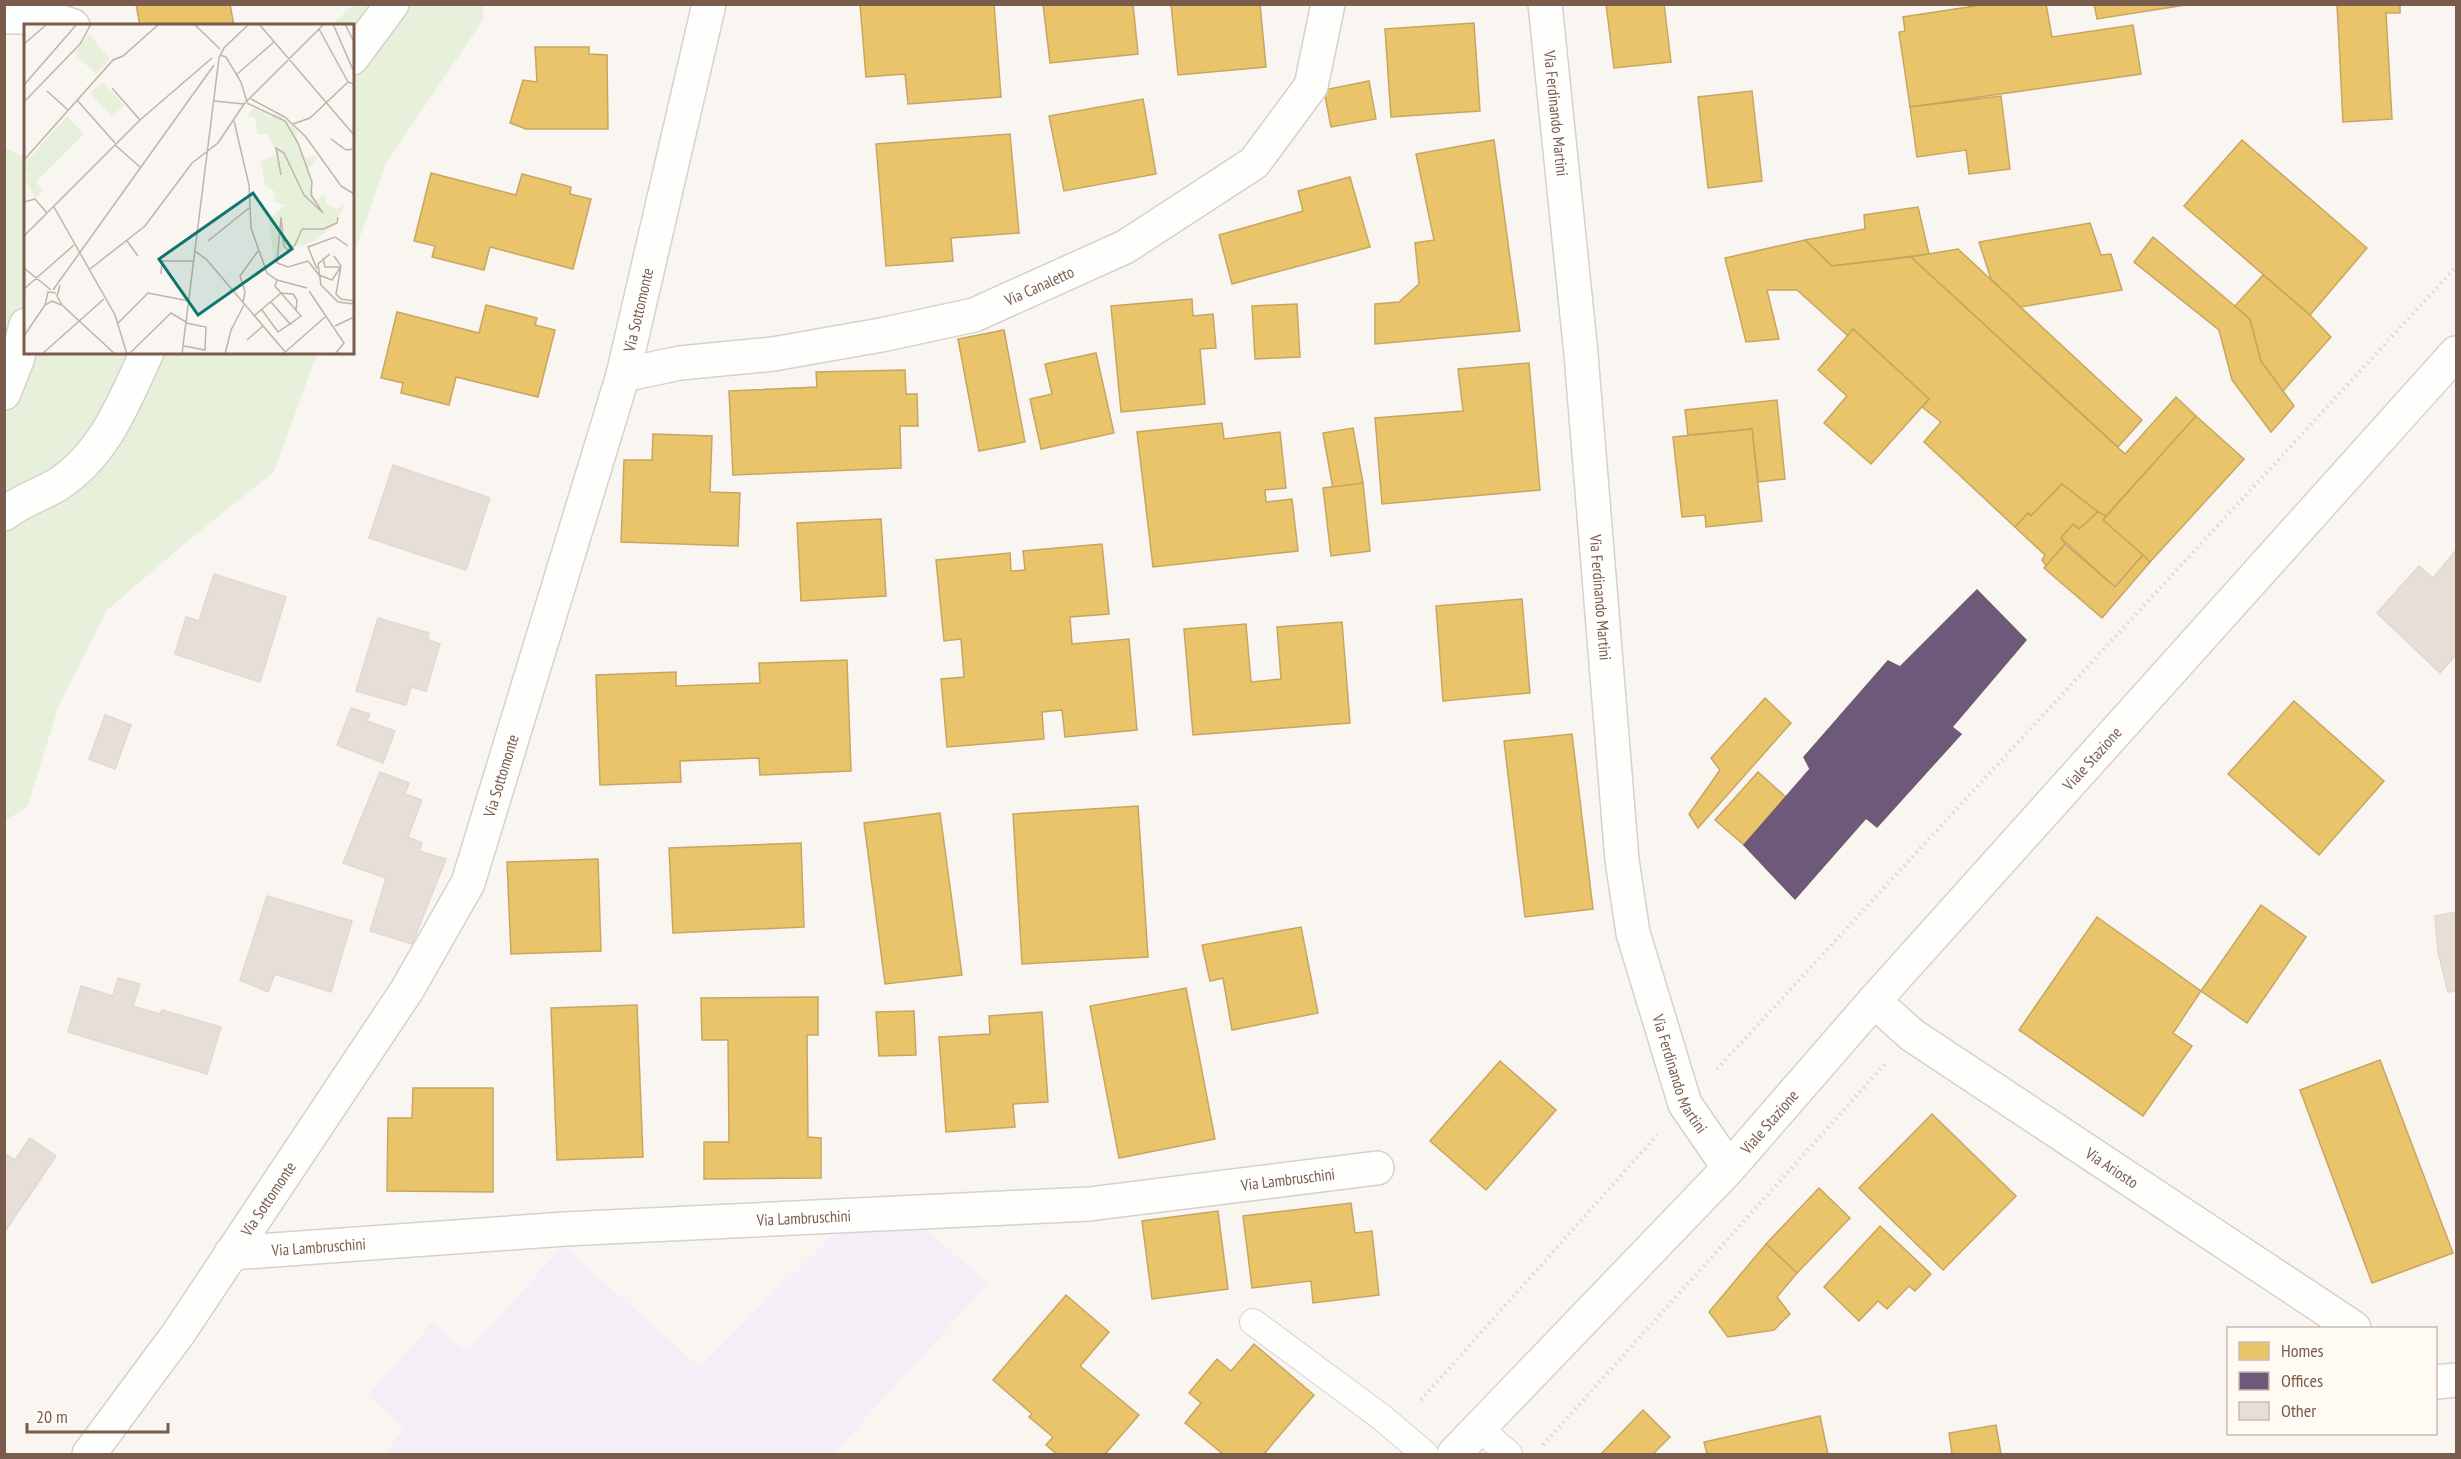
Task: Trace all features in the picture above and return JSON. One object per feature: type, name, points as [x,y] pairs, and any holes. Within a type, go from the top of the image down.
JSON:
[{"type":"street","points":[[354,55],[392,4]]},
{"type":"street","name":"Via Sottomonte","points":[[89,1455],[178,1334],[406,990],[468,883],[623,375],[709,4]]},
{"type":"street","name":"Via Canaletto","points":[[623,375],[680,363],[784,352],[974,315],[1125,247],[1254,163],[1311,86],[1328,4]]},
{"type":"street","name":"Via Ferdinando Martini","points":[[1545,4],[1584,377],[1622,860],[1633,933],[1685,1104],[1729,1168]]},
{"type":"street","points":[[4,17],[48,17],[67,24]]},
{"type":"street","points":[[4,393],[24,334]]},
{"type":"street","points":[[4,514],[58,484],[87,460],[108,434],[146,354]]},
{"type":"street","name":"Viale Stazione","points":[[1454,1455],[1478,1427],[1729,1168],[1874,1001],[2456,355]]},
{"type":"street","name":"Via Ariosto","points":[[1874,1001],[1912,1035],[2351,1327]]},
{"type":"street","name":"Via Lambruschini","points":[[231,1253],[565,1229],[1089,1204],[1377,1168]]},
{"type":"street","points":[[2437,1382],[2457,1380]]},
{"type":"lane","points":[[1253,1322],[1380,1416],[1425,1455]]},
{"type":"lane","points":[[1478,1427],[1509,1455]]},
{"type":"path","points":[[1395,1430],[1685,1104],[2457,267]]},
{"type":"path","points":[[1543,1446],[1912,1035]]},
{"type":"shaded area","points":[[918,1222],[988,1284],[833,1454],[383,1454],[405,1429],[368,1396],[432,1323],[467,1352],[563,1246],[700,1367],[838,1230]]},
{"type":"green space","points":[[353,5],[483,5],[483,20],[386,163],[354,253],[354,24],[333,24]]},
{"type":"green space","points":[[4,148],[24,157],[24,354],[317,354],[274,472],[190,539],[107,610],[59,705],[27,808],[5,820]]},
{"type":"building: Homes","points":[[136,4],[230,4],[234,24],[140,24]]},
{"type":"building: Homes","points":[[860,4],[994,4],[1001,97],[908,104],[905,74],[866,77]]},
{"type":"building: Homes","points":[[1043,4],[1133,4],[1138,54],[1050,63]]},
{"type":"building: Homes","points":[[1171,4],[1260,4],[1266,67],[1178,75]]},
{"type":"building: Homes","points":[[1606,4],[1664,4],[1671,62],[1614,68]]},
{"type":"building: Homes","points":[[1988,4],[2046,4],[2052,37],[2133,25],[2141,74],[1910,107],[1899,32],[1905,31],[1903,17]]},
{"type":"building: Homes","points":[[2094,4],[2192,4],[2097,19]]},
{"type":"building: Homes","points":[[2337,4],[2400,4],[2400,13],[2386,13],[2392,119],[2343,122]]},
{"type":"building: Homes","points":[[1474,23],[1480,111],[1391,117],[1385,29]]},
{"type":"building: Homes","points":[[535,47],[589,47],[589,54],[607,55],[608,129],[526,129],[510,123],[523,80],[537,82]]},
{"type":"building: Homes","points":[[1369,81],[1376,119],[1331,127],[1324,90]]},
{"type":"building: Homes","points":[[1752,91],[1762,181],[1708,188],[1698,97]]},
{"type":"building: Homes","points":[[2001,96],[2010,169],[1969,174],[1966,150],[1917,157],[1910,107]]},
{"type":"building: Homes","points":[[1143,99],[1156,174],[1064,191],[1049,116]]},
{"type":"building: Homes","points":[[1010,134],[1019,233],[951,238],[953,261],[886,266],[876,144]]},
{"type":"building: Homes","points":[[1494,140],[1520,331],[1375,344],[1375,304],[1399,302],[1419,284],[1415,243],[1434,240],[1416,154]]},
{"type":"building: Homes","points":[[2242,140],[2367,248],[2310,315],[2184,206]]},
{"type":"building: Homes","points":[[431,173],[516,195],[522,174],[571,187],[570,194],[591,199],[573,269],[490,247],[484,270],[432,257],[435,246],[414,241]]},
{"type":"building: Homes","points":[[1350,177],[1370,247],[1232,284],[1219,235],[1303,211],[1298,191]]},
{"type":"building: Homes","points":[[1918,207],[1929,254],[1832,266],[1805,240],[1865,229],[1864,215]]},
{"type":"building: Homes","points":[[2090,223],[2101,255],[2111,254],[2122,290],[2020,307],[1991,279],[1979,242]]},
{"type":"building: Homes","points":[[2153,237],[2250,319],[2261,361],[2294,406],[2271,432],[2232,380],[2219,330],[2134,262]]},
{"type":"building: Homes","points":[[1805,240],[1832,266],[1911,257],[2125,454],[2176,397],[2196,416],[2106,516],[2062,484],[2031,516],[2028,513],[2015,527],[1924,442],[1941,422],[1922,407],[1929,399],[1853,329],[1848,336],[1797,290],[1767,290],[1779,339],[1746,342],[1725,258]]},
{"type":"building: Homes","points":[[1958,249],[2142,420],[2118,447],[1911,257]]},
{"type":"building: Homes","points":[[2263,275],[2310,315],[2331,337],[2283,391],[2261,361],[2250,319],[2235,306]]},
{"type":"building: Homes","points":[[1192,299],[1193,316],[1213,314],[1216,348],[1200,349],[1205,404],[1121,412],[1111,306]]},
{"type":"building: Homes","points":[[1297,304],[1300,357],[1255,359],[1252,306]]},
{"type":"building: Homes","points":[[486,305],[537,318],[535,325],[555,330],[538,397],[456,377],[449,405],[401,393],[403,383],[381,378],[397,312],[479,333]]},
{"type":"building: Homes","points":[[1853,329],[1929,399],[1871,464],[1824,423],[1847,396],[1818,370]]},
{"type":"building: Homes","points":[[1004,330],[1025,442],[979,451],[958,339]]},
{"type":"building: Homes","points":[[1096,353],[1114,433],[1041,449],[1030,399],[1052,394],[1045,364]]},
{"type":"building: Homes","points":[[1529,363],[1540,490],[1382,504],[1375,418],[1463,411],[1458,369]]},
{"type":"building: Homes","points":[[905,370],[906,394],[917,394],[918,426],[900,426],[901,468],[733,475],[729,391],[817,387],[816,372]]},
{"type":"building: Homes","points":[[1777,400],[1785,479],[1758,482],[1752,429],[1688,435],[1685,410]]},
{"type":"building: Homes","points":[[2196,416],[2244,459],[2150,562],[2103,520]]},
{"type":"building: Homes","points":[[1222,423],[1224,439],[1280,432],[1286,488],[1265,490],[1266,502],[1292,499],[1298,551],[1153,567],[1137,432]]},
{"type":"building: Homes","points":[[1353,428],[1363,483],[1333,489],[1323,433]]},
{"type":"building: Homes","points":[[1752,429],[1762,521],[1706,527],[1705,515],[1682,517],[1673,437]]},
{"type":"building: Homes","points":[[653,434],[712,436],[710,492],[740,493],[738,546],[621,542],[624,460],[652,460]]},
{"type":"building: Homes","points":[[1363,483],[1370,551],[1331,556],[1323,488]]},
{"type":"building: Homes","points":[[2062,484],[2098,512],[2079,529],[2073,524],[2061,538],[2065,544],[2046,566],[2042,560],[2045,555],[2015,527],[2028,513],[2031,516]]},
{"type":"building: Homes","points":[[2098,512],[2106,516],[2103,520],[2143,555],[2115,587],[2061,538],[2073,524],[2079,529]]},
{"type":"building: Homes","points":[[881,519],[886,596],[801,601],[797,523]]},
{"type":"building: Homes","points":[[1102,544],[1109,614],[1070,617],[1072,644],[1129,639],[1137,730],[1065,737],[1062,710],[1042,712],[1044,739],[947,747],[941,679],[964,677],[961,639],[944,641],[936,560],[1010,553],[1011,571],[1025,570],[1023,551]]},
{"type":"building: Homes","points":[[2065,544],[2115,587],[2143,555],[2150,562],[2102,618],[2044,568]]},
{"type":"building: Homes","points":[[1522,599],[1530,693],[1443,701],[1436,606]]},
{"type":"building: Homes","points":[[1342,622],[1350,723],[1193,735],[1184,629],[1246,624],[1251,682],[1281,679],[1277,627]]},
{"type":"building: Homes","points":[[847,660],[851,771],[760,775],[759,758],[680,761],[681,782],[600,785],[596,675],[676,672],[676,686],[760,683],[759,663]]},
{"type":"building: Homes","points":[[1765,698],[1791,723],[1698,828],[1689,814],[1720,770],[1711,758]]},
{"type":"building: Homes","points":[[2294,701],[2384,781],[2319,855],[2228,774]]},
{"type":"building: Homes","points":[[1572,734],[1593,909],[1525,917],[1504,741]]},
{"type":"building: Homes","points":[[1758,772],[1787,798],[1744,845],[1715,820]]},
{"type":"building: Homes","points":[[1138,806],[1148,957],[1022,964],[1013,814]]},
{"type":"building: Homes","points":[[940,813],[962,975],[885,984],[864,823]]},
{"type":"building: Homes","points":[[801,843],[804,927],[673,933],[669,848]]},
{"type":"building: Homes","points":[[598,859],[601,951],[511,954],[507,862]]},
{"type":"building: Homes","points":[[2261,905],[2306,937],[2247,1023],[2201,991]]},
{"type":"building: Homes","points":[[2097,917],[2201,991],[2173,1033],[2192,1046],[2143,1116],[2019,1030]]},
{"type":"building: Homes","points":[[1301,927],[1318,1013],[1232,1030],[1223,978],[1210,981],[1202,945]]},
{"type":"building: Homes","points":[[1186,988],[1215,1139],[1119,1158],[1090,1006]]},
{"type":"building: Homes","points":[[818,997],[818,1035],[807,1035],[808,1137],[821,1138],[821,1178],[704,1179],[704,1142],[729,1142],[728,1040],[702,1040],[701,998]]},
{"type":"building: Homes","points":[[637,1005],[643,1157],[557,1160],[551,1008]]},
{"type":"building: Homes","points":[[914,1011],[916,1055],[879,1056],[876,1012]]},
{"type":"building: Homes","points":[[1042,1012],[1048,1102],[1013,1104],[1015,1127],[946,1132],[939,1037],[990,1034],[989,1016]]},
{"type":"building: Homes","points":[[2380,1060],[2453,1253],[2372,1283],[2300,1090]]},
{"type":"building: Homes","points":[[1500,1061],[1556,1110],[1486,1190],[1430,1141]]},
{"type":"building: Homes","points":[[413,1088],[493,1088],[493,1192],[387,1191],[388,1118],[412,1118]]},
{"type":"building: Homes","points":[[1932,1114],[2016,1196],[1943,1270],[1859,1188]]},
{"type":"building: Homes","points":[[1819,1188],[1850,1218],[1797,1273],[1766,1244]]},
{"type":"building: Homes","points":[[1351,1203],[1355,1233],[1372,1231],[1379,1295],[1313,1303],[1311,1281],[1252,1288],[1243,1216]]},
{"type":"building: Homes","points":[[1218,1211],[1228,1289],[1152,1299],[1142,1221]]},
{"type":"building: Homes","points":[[1880,1226],[1931,1274],[1915,1291],[1909,1286],[1887,1309],[1878,1301],[1859,1321],[1824,1287]]},
{"type":"building: Homes","points":[[1766,1244],[1797,1273],[1777,1297],[1790,1314],[1774,1330],[1728,1337],[1709,1312]]},
{"type":"building: Homes","points":[[1066,1295],[1109,1332],[1080,1366],[1139,1415],[1105,1454],[1057,1454],[1046,1445],[1053,1437],[1029,1417],[1032,1414],[993,1380]]},
{"type":"building: Homes","points":[[1254,1344],[1314,1395],[1264,1454],[1223,1454],[1185,1423],[1201,1403],[1189,1393],[1217,1359],[1231,1371]]},
{"type":"building: Homes","points":[[1643,1410],[1670,1437],[1653,1454],[1601,1454]]},
{"type":"building: Homes","points":[[1820,1416],[1828,1454],[1707,1454],[1704,1442]]},
{"type":"building: Homes","points":[[1996,1425],[2001,1454],[1952,1454],[1949,1433]]},
{"type":"building: Offices","points":[[1977,590],[2026,640],[1952,727],[1961,734],[1877,827],[1866,818],[1795,899],[1744,845],[1810,769],[1804,757],[1888,661],[1900,667]]},
{"type":"building: Other","points":[[393,465],[490,498],[466,570],[369,538]]},
{"type":"building: Other","points":[[2456,550],[2456,655],[2440,673],[2377,613],[2419,566],[2433,578]]},
{"type":"building: Other","points":[[214,574],[286,597],[260,682],[175,654],[186,617],[199,621]]},
{"type":"building: Other","points":[[378,618],[429,633],[427,639],[440,644],[426,691],[411,687],[406,705],[356,691]]},
{"type":"building: Other","points":[[351,708],[370,714],[367,721],[395,731],[383,763],[337,745]]},
{"type":"building: Other","points":[[105,715],[131,725],[115,769],[89,759]]},
{"type":"building: Other","points":[[380,772],[409,783],[405,794],[422,800],[408,837],[422,843],[419,851],[446,859],[412,944],[370,931],[386,878],[343,863]]},
{"type":"building: Other","points":[[267,896],[352,921],[331,992],[275,974],[268,992],[240,980]]},
{"type":"building: Other","points":[[2456,912],[2456,991],[2448,992],[2438,952],[2435,916]]},
{"type":"building: Other","points":[[118,978],[140,984],[133,1006],[160,1014],[162,1010],[221,1027],[207,1074],[68,1032],[81,986],[113,996]]},
{"type":"building: Other","points":[[30,1138],[56,1156],[4,1233],[4,1153],[15,1160]]}]
